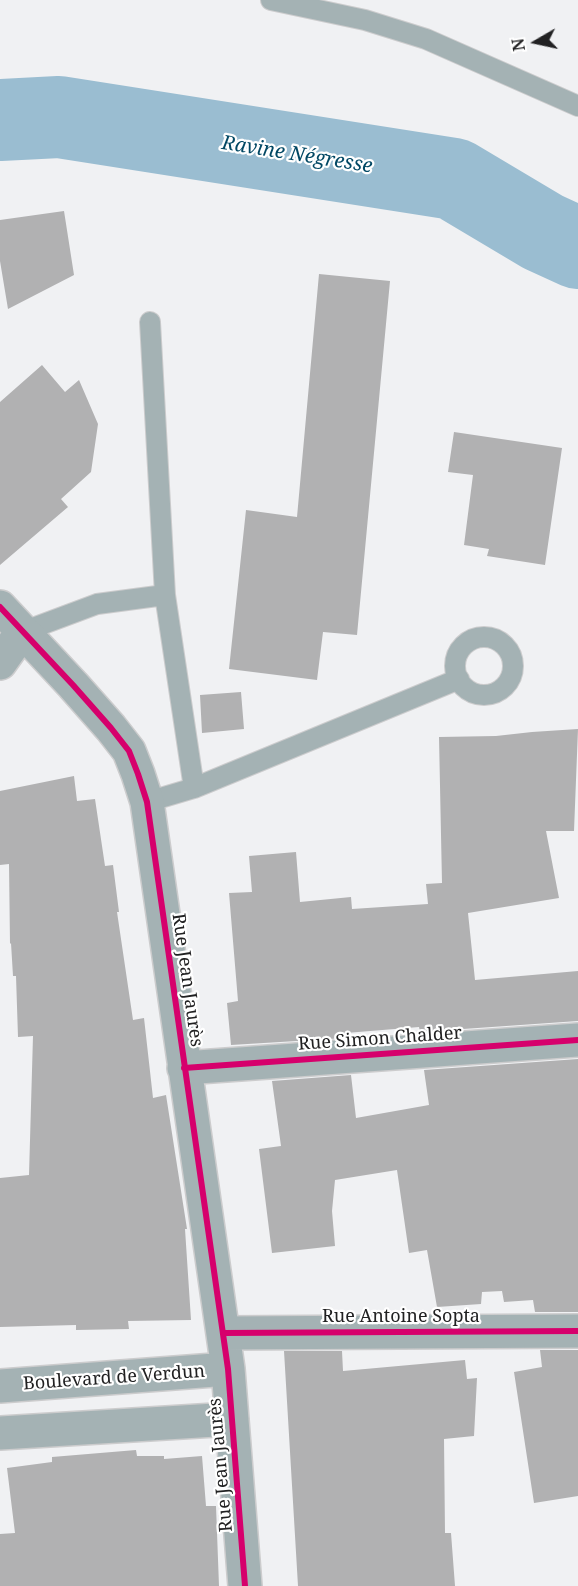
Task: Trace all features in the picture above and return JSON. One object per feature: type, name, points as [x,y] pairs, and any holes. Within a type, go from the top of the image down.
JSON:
[{"type":"street","name":"Rue Jean Jaurès","points":[[0,607],[73,685],[129,751],[147,802],[228,1369],[245,1586]]},
{"type":"street","points":[[0,663],[22,632]]},
{"type":"street","name":"Rue Simon Chalder","points":[[184,1068],[578,1040]]},
{"type":"street","name":"Rue Antoine Sopta","points":[[223,1333],[578,1331]]},
{"type":"street","name":"Boulevard de Verdun","points":[[0,1386],[228,1369]]},
{"type":"street","points":[[0,1433],[232,1419]]},
{"type":"lane","points":[[271,0],[365,20],[426,39],[578,106]]},
{"type":"lane","points":[[150,321],[165,595],[194,788]]},
{"type":"lane","points":[[22,632],[97,604],[165,595]]},
{"type":"lane","points":[[147,802],[194,788],[459,679]]},
{"type":"building","points":[[64,211],[74,275],[8,309],[0,261],[0,220]]},
{"type":"building","points":[[319,274],[390,281],[357,635],[323,632],[317,680],[229,669],[246,510],[297,517]]},
{"type":"building","points":[[42,365],[65,392],[79,380],[98,424],[91,472],[61,499],[68,507],[0,565],[0,402]]},
{"type":"building","points":[[454,432],[562,448],[545,565],[487,556],[489,549],[464,545],[473,475],[448,472]]},
{"type":"building","points":[[241,692],[244,729],[202,733],[200,695]]},
{"type":"building","points":[[578,729],[574,831],[546,831],[559,898],[468,913],[475,980],[578,971],[578,1021],[420,1032],[419,1027],[346,1033],[346,1038],[231,1045],[227,1003],[238,1001],[229,893],[252,892],[249,856],[296,852],[300,902],[351,897],[352,909],[428,904],[426,884],[442,883],[439,737],[496,736]]},
{"type":"building","points":[[74,776],[77,801],[95,799],[105,866],[113,865],[119,912],[117,912],[133,1020],[144,1018],[153,1098],[166,1095],[187,1229],[185,1229],[191,1320],[128,1321],[129,1329],[76,1330],[76,1325],[0,1327],[0,1178],[29,1175],[33,1036],[18,1037],[16,976],[13,976],[10,944],[9,864],[0,865],[0,791]]},
{"type":"building","points":[[578,1059],[578,1312],[535,1312],[533,1300],[504,1302],[502,1291],[482,1292],[481,1304],[437,1307],[427,1250],[409,1253],[397,1170],[335,1180],[332,1211],[335,1246],[272,1253],[259,1149],[281,1146],[272,1081],[351,1075],[356,1118],[429,1105],[424,1070]]},
{"type":"building","points":[[540,1350],[578,1350],[578,1496],[534,1503],[514,1372],[542,1367]]},
{"type":"building","points":[[284,1351],[342,1351],[343,1371],[465,1360],[467,1379],[477,1378],[474,1436],[444,1439],[445,1533],[451,1533],[455,1586],[298,1586]]},
{"type":"building","points":[[136,1450],[137,1456],[164,1456],[164,1459],[202,1456],[206,1506],[216,1506],[219,1586],[0,1586],[0,1534],[15,1533],[7,1468],[52,1462],[52,1457]]},
{"type":"waterway","name":"Ravine Négresse","points":[[0,120],[59,117],[454,179],[543,232],[578,248]]},
{"type":"cycle path","points":[[0,607],[73,685],[129,751],[147,802],[228,1369],[245,1586]]},
{"type":"cycle path","points":[[184,1068],[578,1040]]},
{"type":"cycle path","points":[[223,1333],[578,1331]]}]
